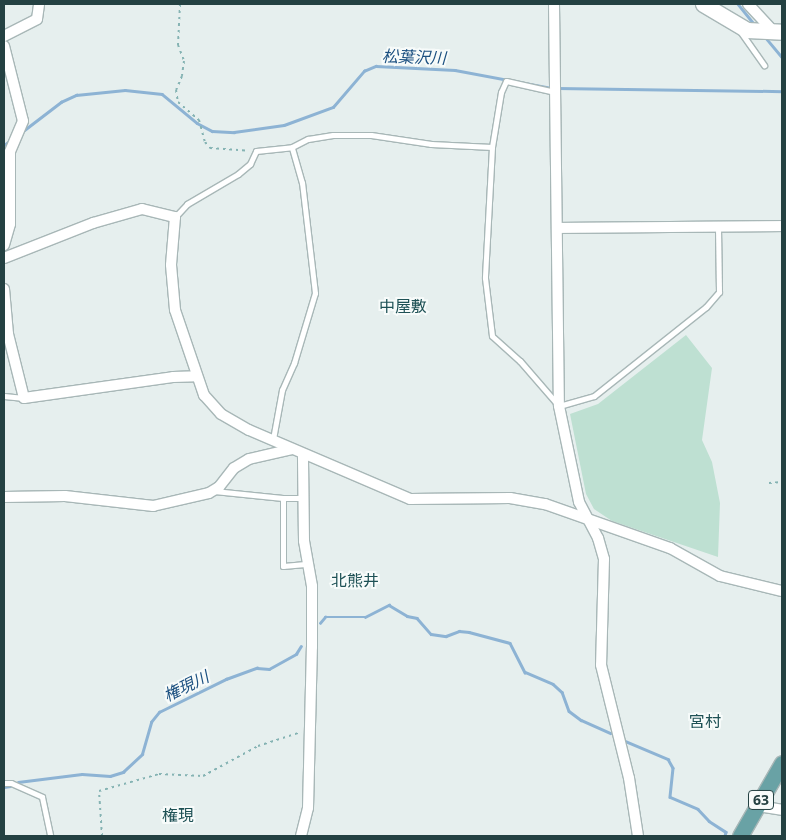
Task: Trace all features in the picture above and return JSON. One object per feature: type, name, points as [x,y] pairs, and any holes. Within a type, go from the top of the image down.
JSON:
[{"type":"main road","name":"63","points":[[740,836],[782,763]]},
{"type":"street","points":[[4,36],[37,19],[40,4]]},
{"type":"street","points":[[554,4],[559,406],[579,502],[585,518],[598,538],[604,559],[602,673],[629,778],[638,836]]},
{"type":"street","points":[[703,4],[742,28],[774,32]]},
{"type":"street","points":[[748,4],[774,32]]},
{"type":"street","points":[[4,46],[23,121],[10,152],[10,224],[4,245]]},
{"type":"street","points":[[4,258],[93,223],[142,209],[175,217],[171,265],[175,310],[204,395],[220,414],[303,454],[410,499],[510,498],[545,504],[670,548],[720,576],[782,591]]},
{"type":"street","points":[[558,228],[782,226]]},
{"type":"street","points":[[4,290],[8,334],[24,398],[173,376],[197,376]]},
{"type":"street","points":[[4,497],[65,496],[128,506],[153,506],[212,491],[234,468],[249,459],[292,449]]},
{"type":"street","points":[[301,836],[308,808],[313,606],[302,498],[303,454]]},
{"type":"street","points":[[758,806],[782,810]]},
{"type":"lane","points":[[742,28],[764,65]]},
{"type":"lane","points":[[555,92],[506,81],[492,147],[485,278],[492,336],[520,361],[559,406],[594,396],[706,307],[720,292],[718,226]]},
{"type":"lane","points":[[175,217],[187,204],[238,174],[250,164],[256,151],[292,146],[308,139],[333,135],[371,135],[431,144],[492,147]]},
{"type":"lane","points":[[273,439],[282,390],[294,363],[315,293],[303,192],[292,146]]},
{"type":"lane","points":[[4,396],[24,398]]},
{"type":"lane","points":[[212,491],[302,498]]},
{"type":"lane","points":[[284,498],[283,566],[308,564]]},
{"type":"lane","points":[[4,783],[11,783],[42,797],[50,836]]},
{"type":"path","points":[[180,4],[178,45],[184,61],[182,76],[176,90],[178,102],[200,120],[205,142],[210,148],[228,152],[256,151]]},
{"type":"path","points":[[769,483],[782,482]]},
{"type":"path","points":[[102,836],[99,791],[159,774],[203,776],[258,746],[310,730]]},
{"type":"green space","points":[[686,335],[712,368],[702,440],[712,462],[720,503],[718,557],[612,521],[594,509],[586,494],[570,414],[598,404]]},
{"type":"waterway","points":[[738,4],[754,24]]},
{"type":"waterway","points":[[766,38],[782,57]]},
{"type":"waterway","name":"松葉沢川","points":[[23,131],[61,102],[76,95],[125,90],[162,94],[197,123],[212,131],[234,132],[284,125],[333,107],[364,71],[376,66],[455,70],[552,88]]},
{"type":"waterway","name":"松葉沢川","points":[[557,88],[782,91]]},
{"type":"waterway","name":"松葉沢川","points":[[4,145],[11,140]]},
{"type":"waterway","name":"権現川","points":[[320,623],[325,617],[365,617],[389,605],[407,616],[417,618],[431,634],[446,636],[459,631],[469,632],[510,643],[525,672],[553,684],[562,692],[569,711],[581,720],[610,733]]},
{"type":"waterway","name":"権現川","points":[[18,782],[82,774],[110,776],[123,772],[142,754],[151,722],[159,712],[226,679],[257,668],[269,669],[296,654],[301,646]]},
{"type":"waterway","name":"権現川","points":[[625,741],[668,759],[673,768],[670,797],[698,809],[709,821],[726,832],[725,836]]},
{"type":"waterway","name":"権現川","points":[[4,787],[10,786]]},
{"type":"district","name":"中屋敷","points":[[403,306]]},
{"type":"district","name":"北熊井","points":[[355,580]]},
{"type":"district","name":"宮村","points":[[705,721]]},
{"type":"district","name":"権現","points":[[178,815]]}]
